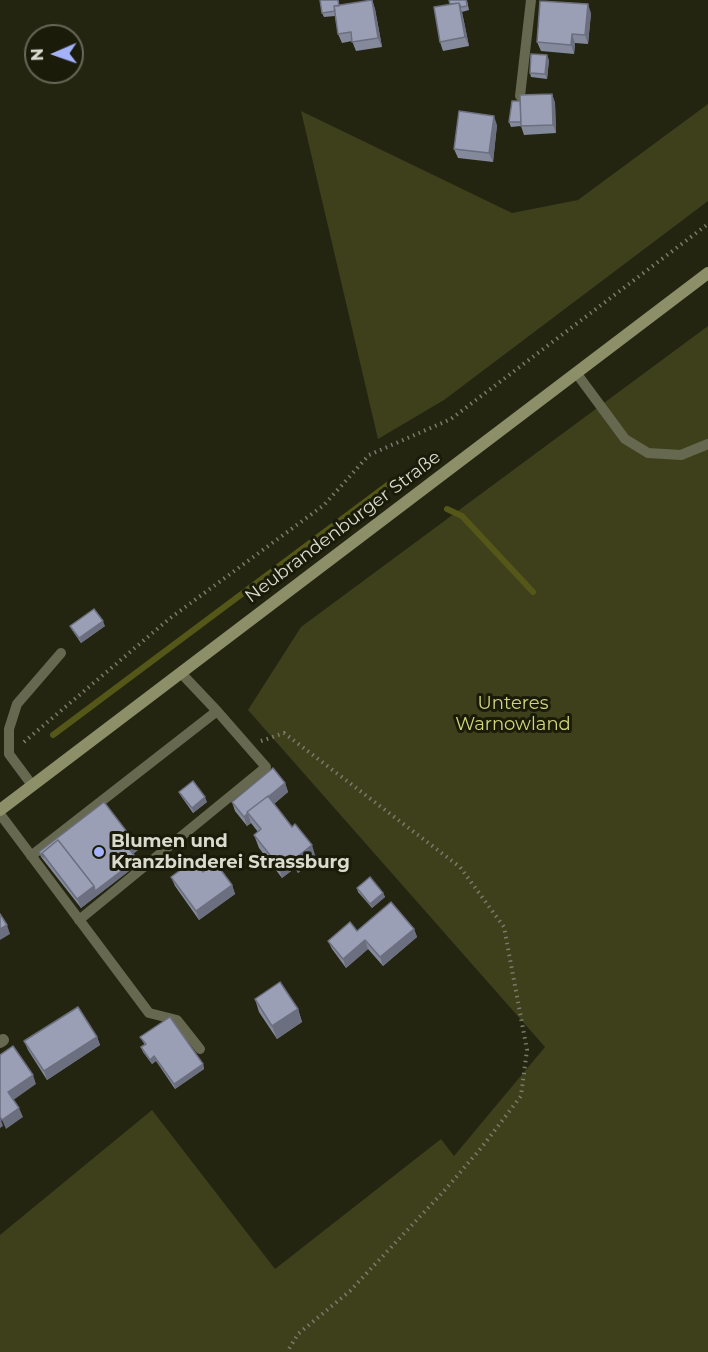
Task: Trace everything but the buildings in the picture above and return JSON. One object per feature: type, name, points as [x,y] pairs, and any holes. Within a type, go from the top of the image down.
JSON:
[{"type":"main road","name":"Neubrandenburger Straße","points":[[0,812],[32,785],[708,273]]},
{"type":"lane","points":[[520,96],[531,0]]},
{"type":"lane","points":[[577,374],[625,439],[648,453],[681,455],[708,444]]},
{"type":"lane","points":[[32,785],[9,754],[9,729],[17,704],[61,653]]},
{"type":"lane","points":[[79,920],[266,768],[181,673]]},
{"type":"lane","points":[[31,856],[217,711]]},
{"type":"lane","points":[[0,812],[149,1013],[177,1020],[200,1048]]},
{"type":"path","points":[[9,754],[169,619],[324,505],[369,455],[451,419],[708,224]]},
{"type":"path","points":[[247,746],[284,733],[460,867],[504,927],[527,1050],[521,1096],[482,1147],[350,1291],[298,1334],[287,1352]]},
{"type":"green space","points":[[708,104],[708,201],[444,400],[378,439],[301,111],[512,213],[578,200]]},
{"type":"green space","name":"Unteres Warnowland","points":[[708,326],[708,1352],[0,1352],[0,1235],[152,1110],[275,1269],[441,1139],[454,1156],[545,1047],[248,710],[301,627]]},
{"type":"waterway","points":[[53,735],[389,484],[397,490]]},
{"type":"waterway","points":[[447,509],[462,516],[533,592]]},
{"type":"place","name":"Blumen und Kranzbinderei Strassburg","points":[[99,852]]}]
